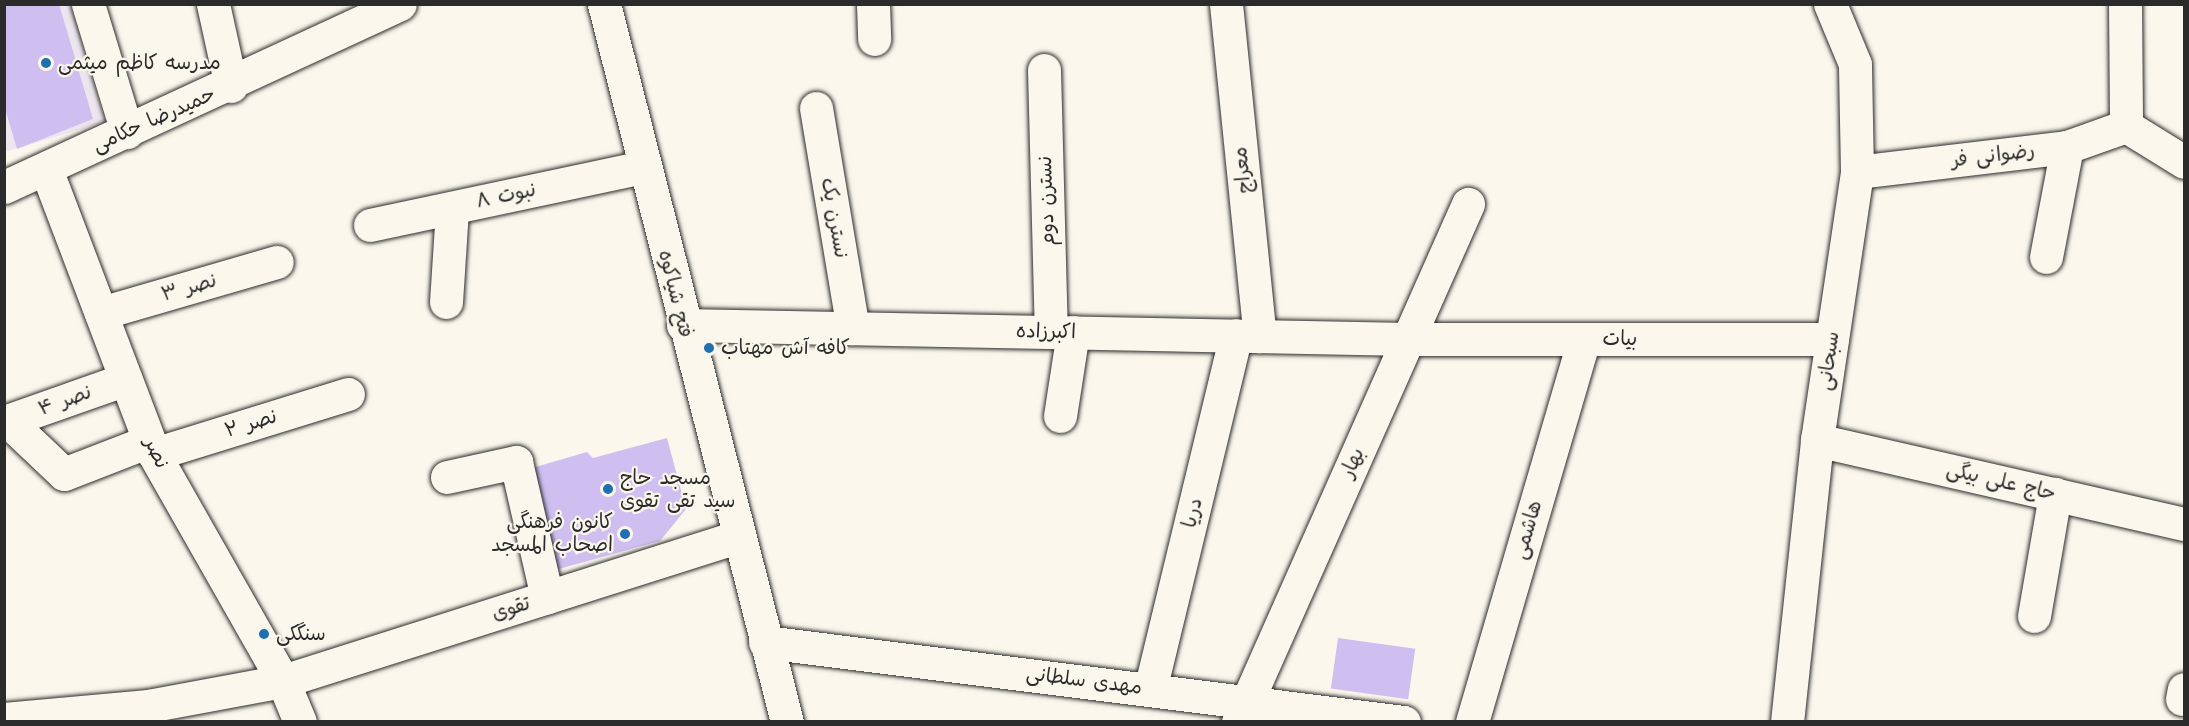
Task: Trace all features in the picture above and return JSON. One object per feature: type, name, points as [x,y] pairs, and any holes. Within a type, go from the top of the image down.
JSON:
[{"type":"street","points":[[88,4],[127,132]]},
{"type":"street","points":[[213,4],[231,86]]},
{"type":"street","name":"حمیدرضا حکامی","points":[[4,187],[231,86],[400,4]]},
{"type":"street","name":"فتح شیاکوه","points":[[604,4],[683,325],[787,722]]},
{"type":"street","points":[[873,4],[874,39]]},
{"type":"street","name":"معراج","points":[[1226,4],[1248,336]]},
{"type":"street","name":"سبحانی","points":[[1787,722],[1817,440],[1857,172],[1855,64],[1830,4]]},
{"type":"street","points":[[2125,4],[2127,126],[2184,162]]},
{"type":"street","name":"نسترن دوم","points":[[1044,70],[1062,332],[1060,416]]},
{"type":"street","name":"نسترن یک","points":[[816,108],[853,328]]},
{"type":"street","name":"رضوانی فر","points":[[1857,172],[2067,147],[2127,126]]},
{"type":"street","points":[[2046,257],[2067,147]]},
{"type":"street","name":"نبوت ۸","points":[[370,225],[643,167]]},
{"type":"street","name":"نصر","points":[[46,169],[152,447],[283,681],[300,722]]},
{"type":"street","name":"بهار","points":[[1243,712],[1468,204]]},
{"type":"street","points":[[446,302],[452,208]]},
{"type":"street","name":"نصر ۳","points":[[101,313],[277,262]]},
{"type":"street","name":"اکبرزاده","points":[[683,325],[1409,339]]},
{"type":"street","name":"دریا","points":[[1150,690],[1248,336]]},
{"type":"street","name":"بیات","points":[[1409,339],[1832,339]]},
{"type":"street","name":"هاشمی","points":[[1472,722],[1584,339]]},
{"type":"street","name":"نصر ۴","points":[[6,422],[126,379]]},
{"type":"street","name":"نصر ۲","points":[[6,422],[64,474],[152,447],[348,394]]},
{"type":"street","name":"حاج علی بیگی","points":[[1817,440],[2184,524]]},
{"type":"street","points":[[447,477],[516,462],[547,597]]},
{"type":"street","points":[[2034,616],[2055,494]]},
{"type":"street","name":"تقوی","points":[[4,719],[149,714],[283,681],[738,537]]},
{"type":"street","name":"مهدی سلطانی","points":[[765,642],[1150,690],[1243,712],[1404,722]]},
{"type":"shaded area","name":"مدرسه كاظم ميثمى","points":[[5,5],[70,5],[105,122],[5,152]]},
{"type":"building","name":"مدرسه كاظم ميثمى","points":[[4,4],[59,4],[93,119],[17,149],[4,105]]},
{"type":"building","name":"مسجد حاج سید تقی تقوی","points":[[667,438],[686,509],[660,541],[555,570],[532,468],[587,452],[593,458]]},
{"type":"building","points":[[1338,638],[1415,649],[1408,699],[1331,689]]},
{"type":"place","name":"مدرسه كاظم ميثمى","points":[[46,63]]},
{"type":"place","name":"کافه آش مهتاب","points":[[709,348]]},
{"type":"place","name":"مسجد حاج سید تقی تقوی","points":[[608,489]]},
{"type":"place","name":"کانون فرهنگی اصحاب المسجد","points":[[625,534]]},
{"type":"place","name":"سنگکی","points":[[264,634]]}]
